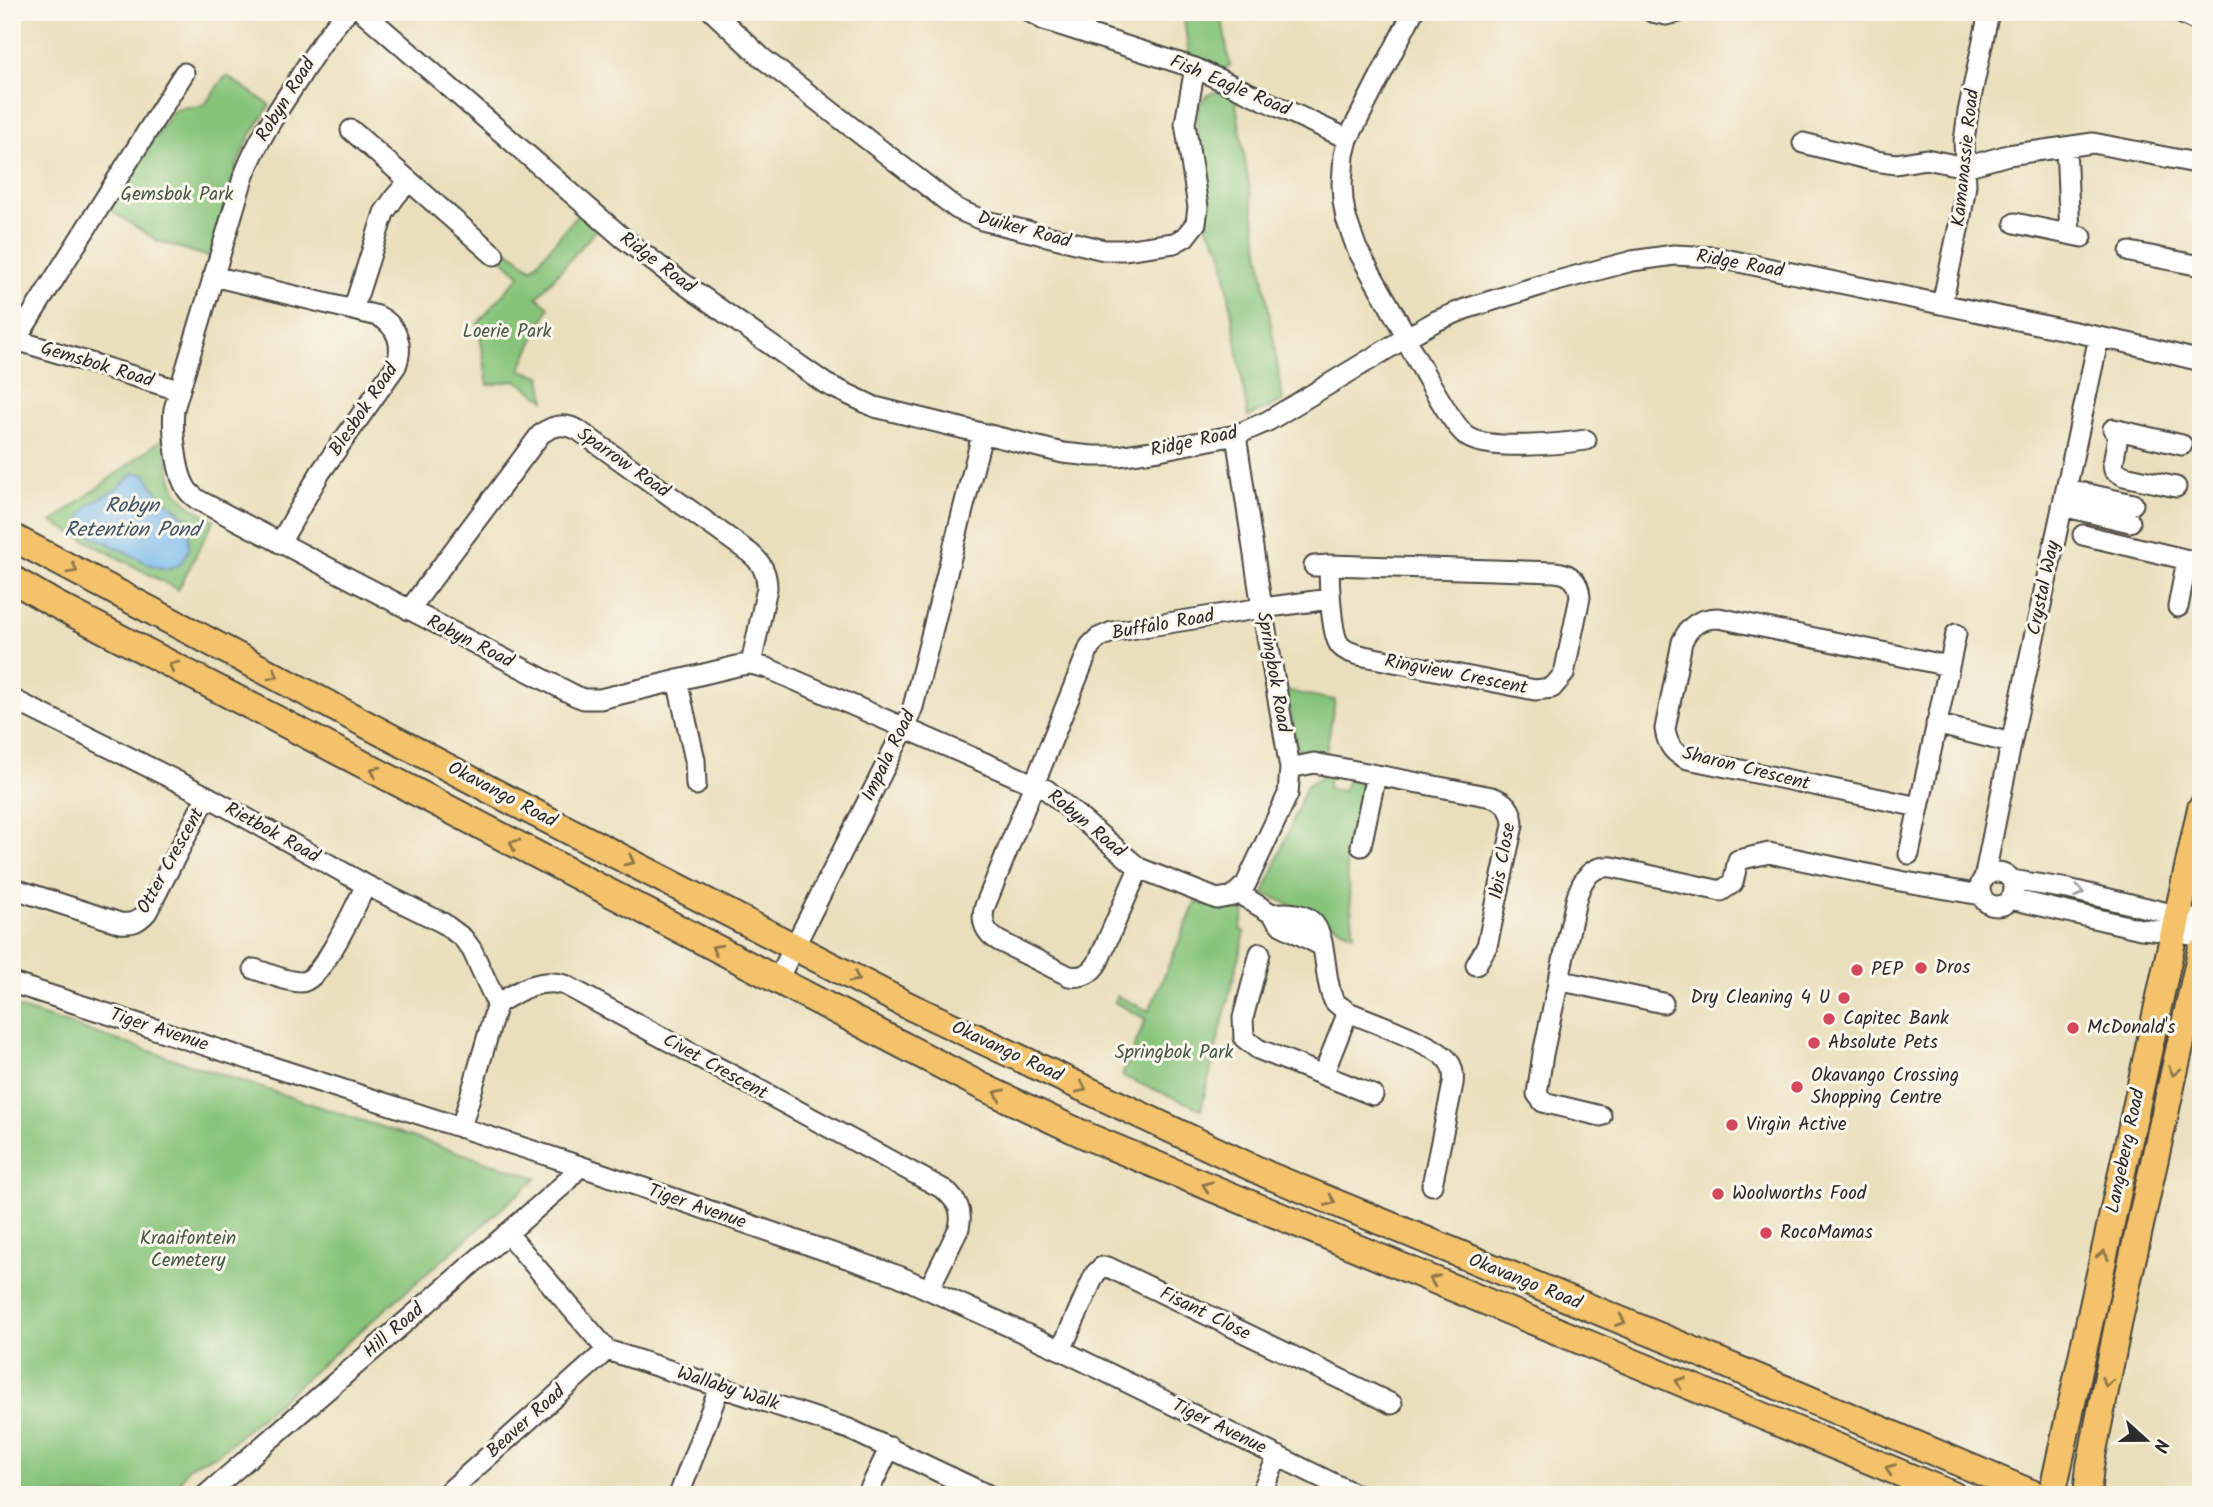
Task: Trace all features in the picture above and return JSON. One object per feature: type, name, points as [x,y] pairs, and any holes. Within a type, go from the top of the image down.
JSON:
[{"type":"main road","name":"Okavango Road","points":[[12,537],[498,794],[907,1005],[1268,1175],[2036,1495]]},
{"type":"main road","name":"Okavango Road","points":[[12,579],[985,1088],[1089,1137],[1953,1495]]},
{"type":"main road","name":"Langeberg Road","points":[[2052,1495],[2184,922],[2201,808]]},
{"type":"main road","name":"Langeberg Road","points":[[2087,1495],[2090,1466],[2123,1302],[2201,952]]},
{"type":"street","name":"Robyn Road","points":[[347,12],[317,50],[259,141],[243,177],[174,410],[173,428],[181,477],[188,492],[280,543],[584,699],[600,699],[751,664],[780,673],[1034,783],[1047,790],[1139,869],[1217,899],[1236,895]]},
{"type":"street","name":"Ridge Road","points":[[363,12],[623,238],[811,374],[840,392],[875,407],[1063,453],[1105,456],[1159,450],[1236,435],[1268,421],[1436,321],[1465,309],[1632,261],[1674,255],[1715,257],[2099,337],[2201,361]]},
{"type":"street","name":"Duiker Road","points":[[713,12],[761,57],[957,209],[982,220],[1104,250],[1174,243],[1194,228],[1198,207],[1185,123],[1195,68]]},
{"type":"street","name":"Fish Eagle Road","points":[[1030,12],[1044,20],[1195,68],[1348,139]]},
{"type":"street","points":[[1083,32],[1088,12]]},
{"type":"street","points":[[1413,12],[1348,139],[1342,184],[1346,218],[1357,249],[1407,337],[1412,351],[1454,421],[1469,437],[1490,443],[1554,445],[1586,440]]},
{"type":"street","points":[[1652,12],[1666,15],[1679,12]]},
{"type":"street","name":"Kamanassie Road","points":[[1942,304],[1966,185],[1964,141],[1968,112],[1989,12]]},
{"type":"street","points":[[2178,12],[2201,23]]},
{"type":"street","name":"Gemsbok Road","points":[[178,390],[14,343],[184,73]]},
{"type":"street","points":[[351,131],[494,255]]},
{"type":"street","points":[[1803,143],[1896,164],[1926,159],[1965,167],[2008,155],[2093,143],[2201,164]]},
{"type":"street","points":[[2015,223],[2076,236],[2066,147]]},
{"type":"street","points":[[353,310],[384,213],[409,181]]},
{"type":"street","points":[[2130,251],[2201,266]]},
{"type":"street","name":"Blesbok Road","points":[[213,276],[378,316],[389,324],[400,343],[396,366],[320,474],[280,543]]},
{"type":"street","name":"Crystal Way","points":[[1995,885],[1993,840],[2011,743],[2099,337]]},
{"type":"street","name":"Sparrow Road","points":[[409,610],[540,435],[552,427],[566,426],[578,430],[750,553],[760,563],[766,576],[767,588],[751,664]]},
{"type":"street","points":[[2176,487],[2137,480],[2114,470],[2116,429],[2182,444]]},
{"type":"street","name":"Impala Road","points":[[776,981],[913,707],[982,435]]},
{"type":"street","name":"Springbok Road","points":[[1236,435],[1290,768],[1288,794],[1246,884],[1236,895]]},
{"type":"street","points":[[2126,545],[2137,480]]},
{"type":"street","points":[[2064,497],[2132,513]]},
{"type":"street","points":[[2083,535],[2194,562],[2178,607]]},
{"type":"street","name":"Ringview Crescent","points":[[1322,566],[1561,572],[1575,580],[1580,597],[1564,674],[1555,685],[1542,691],[1353,653],[1339,644],[1331,599],[1322,566]]},
{"type":"street","points":[[1262,608],[1331,599]]},
{"type":"street","name":"Buffalo Road","points":[[1139,869],[1098,962],[1087,974],[1069,976],[993,938],[984,927],[983,913],[1086,651],[1098,638],[1112,632],[1262,608]]},
{"type":"street","name":"Sharon Crescent","points":[[1919,807],[1688,759],[1675,753],[1666,739],[1665,729],[1682,642],[1697,622],[1707,618],[1719,618],[1949,667]]},
{"type":"street","points":[[1909,853],[1956,634]]},
{"type":"street","points":[[677,680],[695,760],[696,785]]},
{"type":"street","name":"Rietbok Road","points":[[12,699],[207,796],[366,885],[443,923],[463,938],[472,950],[497,1004]]},
{"type":"street","points":[[1936,724],[2011,743]]},
{"type":"street","name":"Ibis Close","points":[[1290,768],[1314,764],[1492,797],[1503,802],[1510,810],[1513,825],[1487,946],[1476,965]]},
{"type":"street","points":[[1361,846],[1376,775]]},
{"type":"street","name":"Otter Crescent","points":[[12,888],[120,923],[139,921],[207,796]]},
{"type":"street","points":[[1601,1116],[1543,1102],[1537,1094],[1558,980],[1580,884],[1589,874],[1601,867],[1612,867],[1721,891],[1733,883],[1738,860],[1769,853],[1912,884],[1959,891],[1995,885],[2141,929],[2184,922],[2201,937]]},
{"type":"street","points":[[254,969],[300,982],[314,977],[325,964],[366,885]]},
{"type":"street","points":[[1236,895],[1272,914],[1281,925],[1322,946],[1331,994],[1334,1001],[1348,1012],[1435,1049],[1450,1062],[1454,1075],[1453,1084],[1432,1185]]},
{"type":"street","points":[[1260,953],[1243,1018],[1244,1038],[1258,1049],[1373,1095]]},
{"type":"street","points":[[1558,980],[1663,1003]]},
{"type":"street","name":"Civet Crescent","points":[[497,1004],[518,991],[535,985],[547,982],[565,985],[945,1190],[961,1208],[961,1218],[959,1228],[929,1289]]},
{"type":"street","name":"Tiger Avenue","points":[[12,983],[580,1166],[899,1276],[1060,1350],[1357,1495]]},
{"type":"street","points":[[461,1128],[497,1004]]},
{"type":"street","points":[[1323,1075],[1348,1012]]},
{"type":"street","name":"Hill Road","points":[[206,1495],[562,1185],[580,1166]]},
{"type":"street","points":[[507,1233],[607,1350]]},
{"type":"street","name":"Fisant Close","points":[[1060,1350],[1095,1274],[1108,1267],[1392,1404]]},
{"type":"street","name":"Wallaby Walk","points":[[607,1350],[849,1429],[988,1495]]},
{"type":"street","name":"Beaver Road","points":[[445,1495],[607,1350]]},
{"type":"street","points":[[679,1495],[720,1386]]},
{"type":"street","points":[[867,1495],[890,1447]]},
{"type":"street","points":[[1260,1495],[1278,1456]]},
{"type":"green space","points":[[1183,12],[1221,12],[1230,66],[1223,70],[1189,55]]},
{"type":"green space","name":"Gemsbok Park","points":[[227,76],[270,105],[249,138],[238,162],[209,257],[158,241],[110,210],[171,113],[180,108],[204,104]]},
{"type":"green space","points":[[1217,91],[1235,97],[1283,401],[1248,417],[1222,251],[1207,227],[1208,204],[1197,139],[1200,104],[1207,95]]},
{"type":"green space","name":"Loerie Park","points":[[579,213],[597,229],[537,297],[549,307],[520,370],[541,376],[545,400],[516,380],[488,385],[478,323],[520,275],[501,258],[508,250],[532,269]]},
{"type":"green space","points":[[165,437],[175,488],[188,504],[214,520],[178,590],[52,522]]},
{"type":"green space","points":[[1286,691],[1335,700],[1325,758],[1304,754],[1297,748]]},
{"type":"green space","points":[[1322,773],[1329,774],[1328,789],[1343,791],[1349,778],[1358,783],[1363,792],[1352,852],[1345,855],[1354,934],[1264,893],[1307,785],[1321,778]]},
{"type":"green space","name":"Springbok Park","points":[[1196,902],[1216,908],[1245,911],[1240,930],[1245,932],[1201,1109],[1122,1076],[1146,1019],[1114,1002],[1117,996],[1149,1011]]},
{"type":"green space","name":"Kraaifontein Cemetery","points":[[12,1006],[537,1178],[217,1455],[189,1468],[170,1495],[12,1495]]},
{"type":"water","name":"Robyn Retention Pond","points":[[134,473],[145,474],[161,498],[189,522],[189,549],[180,565],[166,569],[153,566],[85,532],[81,517],[89,505],[118,488]]},
{"type":"place","name":"Dros","points":[[1921,968]]},
{"type":"place","name":"PEP","points":[[1857,970]]},
{"type":"place","name":"Dry Cleaning 4 U","points":[[1844,998]]},
{"type":"place","name":"Capitec Bank","points":[[1829,1019]]},
{"type":"place","name":"McDonald's","points":[[2073,1028]]},
{"type":"place","name":"Absolute Pets","points":[[1814,1043]]},
{"type":"place","name":"Okavango Crossing Shopping Centre","points":[[1797,1087]]},
{"type":"place","name":"Virgin Active","points":[[1732,1125]]},
{"type":"place","name":"Woolworths Food","points":[[1718,1194]]},
{"type":"place","name":"RocoMamas","points":[[1766,1233]]}]
